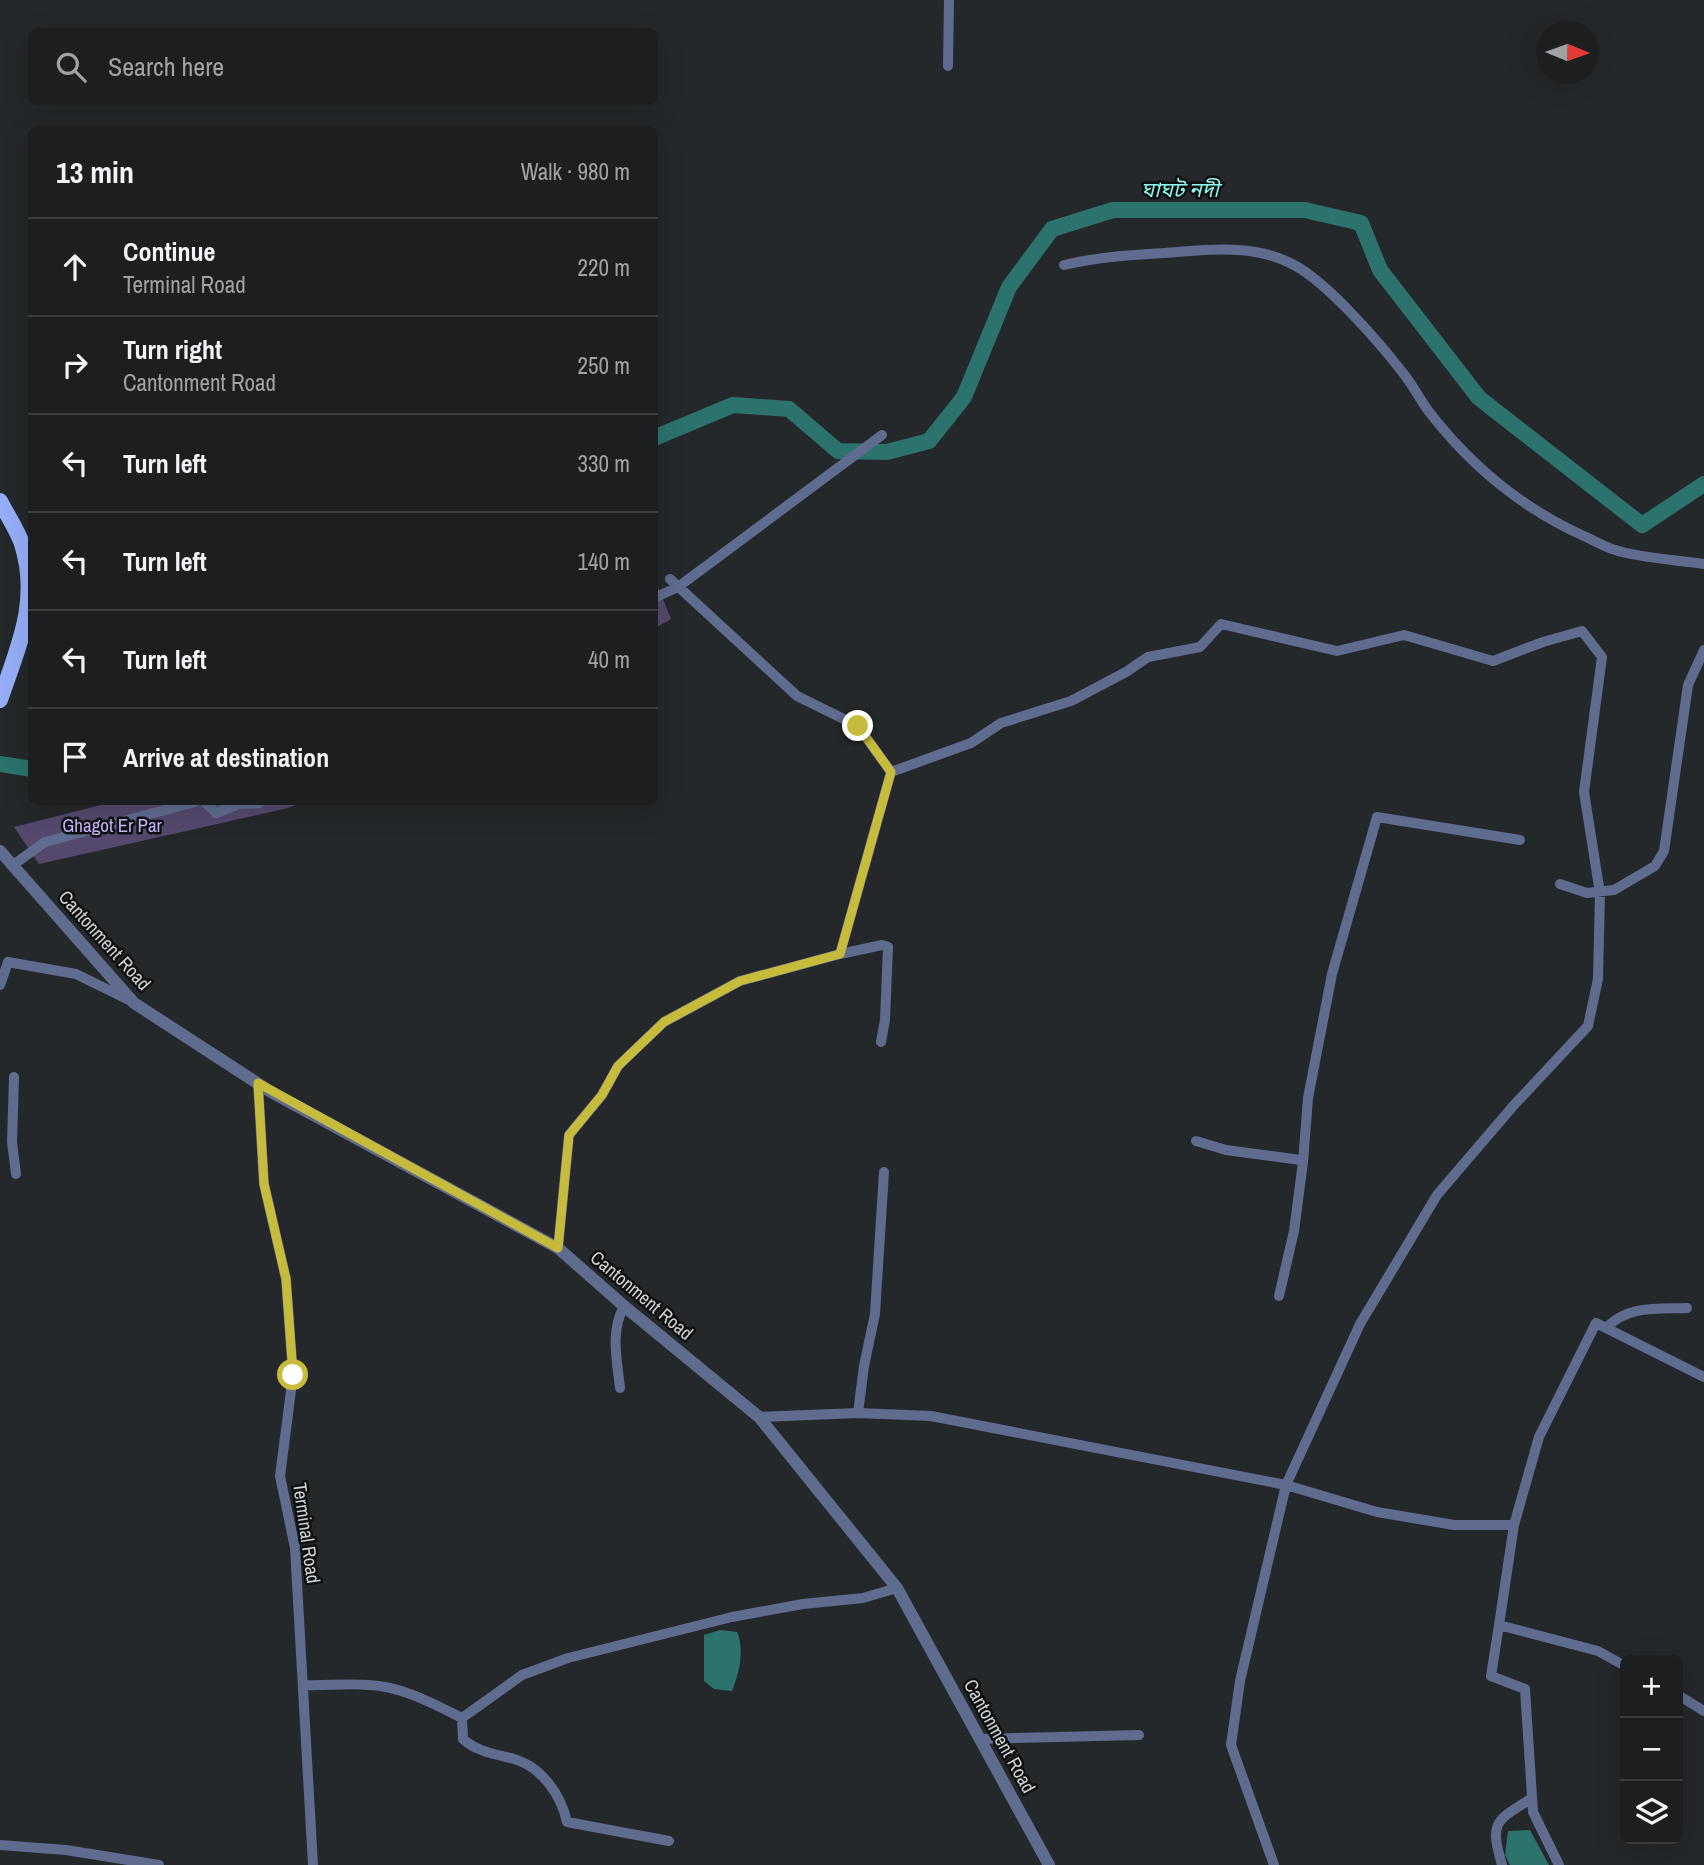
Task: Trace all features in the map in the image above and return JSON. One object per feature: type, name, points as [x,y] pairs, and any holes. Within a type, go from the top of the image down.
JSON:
[{"type":"main road","points":[[0,501],[21,542],[28,571]]},
{"type":"main road","points":[[0,700],[28,613]]},
{"type":"street","points":[[948,66],[950,0]]},
{"type":"street","points":[[1064,265],[1097,257],[1226,249],[1254,251],[1293,264],[1310,274],[1356,319],[1404,373],[1429,411],[1462,451],[1519,500],[1562,526],[1616,551],[1704,564]]},
{"type":"street","points":[[658,595],[882,435]]},
{"type":"street","points":[[674,583],[797,696],[858,726],[891,772]]},
{"type":"street","points":[[891,772],[971,743],[1001,723],[1071,701],[1126,672],[1148,657],[1200,647],[1221,624],[1337,651],[1405,635],[1493,661],[1582,631],[1602,657],[1584,792],[1600,893],[1598,979],[1588,1026],[1514,1105],[1437,1195],[1360,1324],[1286,1485],[1240,1681],[1231,1745],[1274,1865]]},
{"type":"street","points":[[1560,884],[1587,893],[1600,893],[1614,890],[1655,866],[1664,851],[1688,685],[1704,650]]},
{"type":"street","points":[[840,954],[891,772]]},
{"type":"street","points":[[13,865],[45,842],[184,805]]},
{"type":"street","points":[[208,805],[216,813],[236,805]]},
{"type":"street","points":[[1279,1296],[1294,1231],[1308,1098],[1332,974],[1377,817],[1520,840]]},
{"type":"street","name":"Cantonment Road","points":[[0,851],[134,1003],[258,1083],[558,1248],[759,1417],[897,1588],[1049,1865]]},
{"type":"street","points":[[558,1248],[569,1135],[602,1095],[618,1066],[664,1022],[740,981],[882,945],[888,947],[885,1020],[881,1042]]},
{"type":"street","points":[[0,985],[8,962],[76,974],[134,1003]]},
{"type":"street","points":[[14,1077],[12,1142],[16,1174]]},
{"type":"street","name":"Terminal Road","points":[[258,1083],[264,1184],[286,1279],[293,1375],[280,1476],[295,1548],[313,1865]]},
{"type":"street","points":[[1196,1141],[1226,1150],[1301,1160]]},
{"type":"street","points":[[0,1143],[12,1142]]},
{"type":"street","points":[[858,1413],[864,1366],[876,1314],[884,1172]]},
{"type":"street","points":[[620,1388],[615,1342],[618,1318],[624,1306]]},
{"type":"street","points":[[1606,1328],[1617,1317],[1641,1310],[1687,1308]]},
{"type":"street","points":[[1559,1865],[1533,1812],[1525,1689],[1491,1676],[1514,1525],[1539,1437],[1596,1322],[1704,1377]]},
{"type":"street","points":[[759,1417],[858,1413],[931,1416],[1286,1485],[1377,1512],[1454,1525],[1514,1525]]},
{"type":"street","points":[[462,1718],[522,1675],[568,1658],[732,1617],[803,1604],[863,1598],[897,1588]]},
{"type":"street","points":[[1499,1625],[1598,1651],[1620,1663]]},
{"type":"street","points":[[303,1685],[371,1684],[429,1702],[462,1718]]},
{"type":"street","points":[[1683,1698],[1704,1711]]},
{"type":"street","points":[[462,1718],[463,1739],[470,1746],[517,1760],[551,1786],[563,1805],[567,1822],[669,1841]]},
{"type":"street","points":[[979,1739],[1139,1735]]},
{"type":"street","points":[[1502,1865],[1495,1843],[1496,1825],[1502,1817],[1532,1798]]},
{"type":"street","points":[[0,1845],[66,1850],[159,1865]]},
{"type":"green space","points":[[658,587],[671,619],[658,626]]},
{"type":"green space","name":"Ghagot Er Par","points":[[101,805],[296,805],[39,864],[14,827]]},
{"type":"shaded area","points":[[720,1630],[737,1632],[741,1646],[737,1677],[732,1691],[714,1689],[704,1681],[704,1635]]},
{"type":"shaded area","points":[[1530,1830],[1549,1865],[1510,1865],[1505,1855],[1508,1831]]},
{"type":"waterway","name":"ঘাঘট নদী","points":[[658,436],[733,405],[789,409],[838,451],[887,452],[929,441],[964,397],[1009,287],[1052,229],[1113,210],[1305,210],[1361,223],[1380,270],[1479,398],[1642,525],[1704,484]]},
{"type":"waterway","name":"ঘাঘট নদী","points":[[0,764],[28,768]]},
{"type":"route","points":[[293,1375],[286,1279],[264,1184],[258,1083],[558,1248],[569,1135],[602,1095],[618,1066],[664,1022],[740,981],[840,954],[891,772],[858,726]]}]
